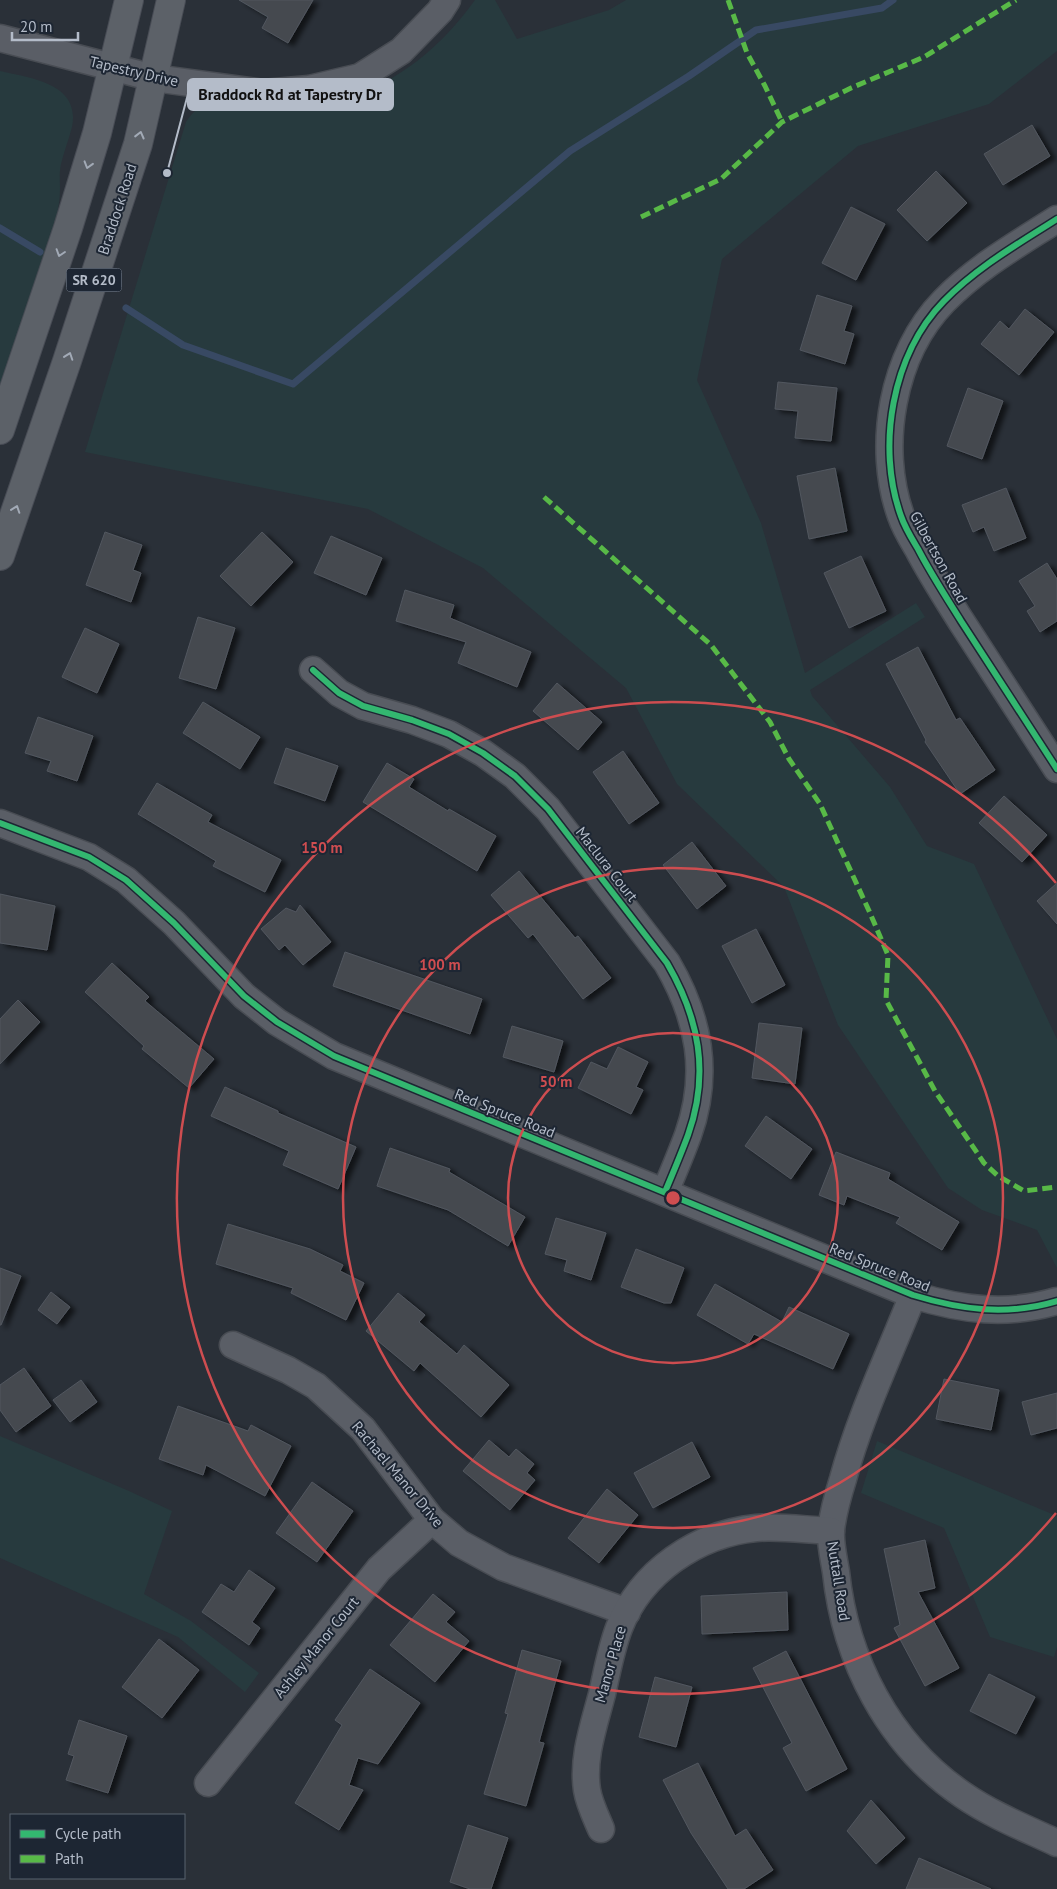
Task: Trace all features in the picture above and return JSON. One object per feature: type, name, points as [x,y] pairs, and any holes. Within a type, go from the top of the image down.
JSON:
[{"type":"main road","name":"SR 620","points":[[0,430],[68,228],[97,133],[129,0]]},
{"type":"main road","name":"Braddock Road","points":[[0,556],[138,144],[171,0]]},
{"type":"street","name":"Tapestry Drive","points":[[0,38],[154,78],[264,93],[309,90],[360,77],[401,51],[440,11],[447,0]]},
{"type":"street","name":"Gilbertson Road","points":[[1057,219],[967,278],[942,302],[922,330],[901,373],[891,420],[889,443],[894,494],[906,528],[939,587],[1057,769]]},
{"type":"street","name":"Maclura Court","points":[[313,670],[339,693],[363,706],[412,720],[449,734],[483,753],[515,776],[548,809],[667,962],[680,986],[692,1018],[698,1048],[699,1074],[696,1104],[688,1134],[665,1192]]},
{"type":"street","name":"Red Spruce Road","points":[[0,823],[89,857],[126,880],[174,923],[244,996],[277,1022],[334,1056],[913,1295],[947,1305],[976,1310],[1007,1310],[1042,1306],[1057,1301]]},
{"type":"street","name":"Nuttall Road","points":[[913,1295],[853,1442],[836,1503],[831,1531],[838,1598],[849,1640],[866,1683],[895,1730],[926,1765],[963,1795],[1001,1817],[1057,1842]]},
{"type":"street","name":"Rachael Manor Drive","points":[[233,1344],[288,1370],[316,1386],[362,1429],[432,1520],[459,1543],[503,1567],[626,1612]]},
{"type":"street","name":"Ashley Manor Court","points":[[208,1783],[379,1570],[432,1520]]},
{"type":"street","name":"Manor Place","points":[[601,1829],[587,1791],[587,1752],[615,1640],[626,1612],[641,1590],[660,1570],[688,1550],[719,1536],[757,1528],[831,1531]]},
{"type":"green space","points":[[475,0],[495,0],[517,39],[609,10],[626,0],[1057,0],[1057,51],[989,104],[858,146],[722,259],[697,380],[761,523],[805,673],[916,603],[925,617],[810,690],[812,696],[890,787],[927,846],[974,864],[1057,1039],[1057,1268],[1037,1230],[982,1210],[948,1188],[838,1025],[784,887],[677,784],[626,688],[483,568],[368,509],[85,452],[186,122],[196,110],[209,104],[252,110],[302,109],[324,105],[365,92],[401,72],[434,47]]},
{"type":"green space","points":[[0,71],[51,85],[69,101],[73,112],[72,127],[60,167],[60,193],[57,217],[0,397]]},
{"type":"green space","points":[[0,1436],[172,1511],[144,1594],[191,1621],[259,1673],[245,1692],[178,1637],[0,1558]]},
{"type":"green space","points":[[877,1441],[1057,1516],[1057,1647],[1054,1657],[990,1637],[944,1528],[861,1493]]},
{"type":"building","points":[[239,0],[313,0],[288,43],[262,28],[268,17]]},
{"type":"building","points":[[1032,125],[1050,156],[1003,185],[984,154]]},
{"type":"building","points":[[936,171],[967,203],[927,241],[897,210]]},
{"type":"building","points":[[851,207],[885,224],[856,280],[822,263]]},
{"type":"building","points":[[817,295],[852,306],[844,331],[854,334],[845,364],[800,350]]},
{"type":"building","points":[[1025,309],[1054,332],[1019,375],[981,344],[1000,321],[1009,329]]},
{"type":"building","points":[[778,382],[837,388],[831,441],[795,438],[798,411],[775,409]]},
{"type":"building","points":[[968,388],[1003,401],[982,459],[947,446]]},
{"type":"building","points":[[835,468],[847,531],[809,539],[797,476]]},
{"type":"building","points":[[1006,488],[1026,538],[994,551],[984,527],[973,532],[962,505]]},
{"type":"building","points":[[105,532],[142,545],[133,570],[141,573],[131,602],[86,585]]},
{"type":"building","points":[[262,532],[293,562],[251,606],[220,576]]},
{"type":"building","points":[[331,536],[382,558],[366,595],[314,573]]},
{"type":"building","points":[[861,556],[886,611],[849,628],[824,573]]},
{"type":"building","points":[[1047,563],[1057,579],[1057,621],[1040,632],[1027,611],[1035,606],[1019,581]]},
{"type":"building","points":[[405,590],[454,605],[450,618],[531,652],[517,687],[458,663],[466,642],[396,621]]},
{"type":"building","points":[[198,617],[235,628],[216,689],[179,678]]},
{"type":"building","points":[[85,628],[119,644],[97,693],[62,677]]},
{"type":"building","points":[[918,647],[956,720],[960,718],[995,770],[960,794],[925,742],[926,740],[886,664]]},
{"type":"building","points":[[557,683],[602,722],[578,750],[533,711]]},
{"type":"building","points":[[203,702],[260,737],[240,769],[183,733]]},
{"type":"building","points":[[38,717],[93,736],[77,781],[47,771],[51,761],[25,753]]},
{"type":"building","points":[[286,748],[338,766],[325,801],[274,783]]},
{"type":"building","points":[[623,751],[659,803],[629,824],[593,772]]},
{"type":"building","points":[[387,763],[414,779],[409,787],[448,811],[449,809],[496,836],[477,871],[363,802]]},
{"type":"building","points":[[157,783],[212,815],[208,822],[281,860],[265,892],[213,866],[216,861],[138,814]]},
{"type":"building","points":[[1004,796],[1047,835],[1022,862],[979,823]]},
{"type":"building","points":[[692,842],[726,886],[697,909],[663,865]]},
{"type":"building","points":[[519,871],[575,938],[578,936],[611,978],[583,999],[533,934],[528,938],[491,895]]},
{"type":"building","points":[[1057,883],[1057,924],[1037,901]]},
{"type":"building","points":[[0,894],[55,906],[47,950],[0,943]]},
{"type":"building","points":[[300,905],[331,942],[303,965],[285,945],[279,950],[261,929],[286,908],[296,912]]},
{"type":"building","points":[[756,929],[785,985],[752,1003],[722,946]]},
{"type":"building","points":[[345,952],[482,999],[470,1034],[333,986]]},
{"type":"building","points":[[112,963],[149,997],[145,1001],[214,1059],[189,1088],[142,1049],[144,1046],[85,992]]},
{"type":"building","points":[[18,1000],[40,1022],[0,1064],[0,1019]]},
{"type":"building","points":[[759,1023],[802,1028],[795,1084],[752,1078]]},
{"type":"building","points":[[512,1026],[563,1041],[554,1072],[503,1057]]},
{"type":"building","points":[[618,1047],[648,1062],[636,1087],[643,1090],[631,1114],[578,1088],[591,1062],[607,1069]]},
{"type":"building","points":[[225,1087],[278,1111],[278,1113],[356,1147],[338,1189],[283,1165],[289,1151],[211,1116]]},
{"type":"building","points":[[766,1116],[812,1149],[791,1179],[745,1146]]},
{"type":"building","points":[[390,1148],[450,1169],[449,1172],[525,1217],[508,1246],[448,1210],[377,1186]]},
{"type":"building","points":[[836,1152],[890,1173],[888,1179],[959,1222],[942,1250],[896,1223],[900,1217],[847,1196],[844,1205],[819,1195]]},
{"type":"building","points":[[556,1218],[606,1233],[591,1280],[564,1271],[567,1260],[545,1254]]},
{"type":"building","points":[[228,1224],[310,1249],[343,1265],[340,1271],[364,1283],[346,1320],[291,1293],[293,1288],[216,1264]]},
{"type":"building","points":[[636,1249],[684,1268],[671,1303],[664,1303],[621,1287]]},
{"type":"building","points":[[0,1268],[21,1276],[1,1325],[0,1325]]},
{"type":"building","points":[[715,1284],[782,1322],[789,1307],[849,1334],[833,1369],[754,1334],[748,1344],[697,1315]]},
{"type":"building","points":[[51,1292],[70,1307],[57,1324],[38,1310]]},
{"type":"building","points":[[398,1293],[425,1315],[419,1322],[457,1354],[464,1345],[509,1385],[481,1417],[420,1363],[414,1371],[366,1331]]},
{"type":"building","points":[[24,1368],[51,1406],[16,1432],[0,1410],[0,1385]]},
{"type":"building","points":[[944,1379],[999,1390],[991,1430],[936,1419]]},
{"type":"building","points":[[81,1380],[97,1402],[70,1422],[53,1400]]},
{"type":"building","points":[[1057,1393],[1057,1428],[1031,1435],[1022,1402]]},
{"type":"building","points":[[178,1406],[248,1431],[251,1425],[291,1446],[265,1496],[206,1465],[203,1475],[159,1459]]},
{"type":"building","points":[[489,1440],[509,1457],[516,1449],[534,1464],[527,1473],[535,1480],[510,1510],[463,1471]]},
{"type":"building","points":[[692,1442],[710,1477],[653,1508],[634,1473]]},
{"type":"building","points":[[312,1482],[353,1511],[317,1562],[276,1533]]},
{"type":"building","points":[[607,1489],[638,1515],[599,1563],[568,1538]]},
{"type":"building","points":[[925,1540],[935,1588],[918,1592],[959,1668],[925,1686],[894,1628],[900,1625],[884,1549]]},
{"type":"building","points":[[249,1570],[275,1588],[252,1622],[260,1628],[249,1645],[202,1612],[221,1584],[234,1592]]},
{"type":"building","points":[[787,1592],[788,1630],[702,1634],[701,1596]]},
{"type":"building","points":[[433,1594],[455,1612],[446,1622],[469,1641],[435,1682],[390,1645]]},
{"type":"building","points":[[159,1639],[199,1670],[162,1718],[122,1687]]},
{"type":"building","points":[[522,1650],[561,1661],[539,1742],[544,1743],[526,1806],[484,1794],[508,1714],[505,1713]]},
{"type":"building","points":[[786,1651],[847,1769],[806,1791],[783,1748],[792,1743],[753,1668]]},
{"type":"building","points":[[370,1669],[420,1703],[378,1764],[358,1758],[349,1785],[363,1790],[339,1830],[295,1803],[342,1725],[335,1720]]},
{"type":"building","points":[[989,1674],[1035,1697],[1016,1734],[970,1711]]},
{"type":"building","points":[[655,1677],[692,1687],[676,1747],[639,1737]]},
{"type":"building","points":[[79,1720],[127,1736],[108,1793],[66,1780],[74,1756],[68,1754]]},
{"type":"building","points":[[698,1763],[735,1836],[746,1829],[773,1870],[744,1889],[728,1889],[691,1833],[663,1780]]},
{"type":"building","points":[[871,1800],[905,1838],[876,1864],[847,1831]]},
{"type":"building","points":[[468,1825],[508,1838],[491,1889],[470,1889],[450,1882]]},
{"type":"building","points":[[919,1858],[991,1889],[906,1889]]},
{"type":"waterway","points":[[126,308],[183,345],[293,384],[570,151],[689,76],[756,30],[882,8],[893,0]]},
{"type":"waterway","points":[[0,228],[40,252]]},
{"type":"marked path","points":[[728,0],[747,53],[782,122]]},
{"type":"marked path","points":[[641,217],[721,179],[782,122],[851,88],[924,57],[1016,0]]},
{"type":"marked path","points":[[544,497],[711,645],[770,722],[789,759],[820,804],[870,913],[888,955],[886,1000],[935,1091],[984,1163],[998,1176],[1024,1191],[1057,1187]]},
{"type":"cycle path","points":[[1057,219],[970,277],[944,301],[926,323],[912,347],[901,374],[894,402],[890,432],[890,461],[894,489],[904,525],[961,621],[1057,769]]},
{"type":"cycle path","points":[[313,670],[339,693],[363,706],[412,720],[449,734],[483,753],[515,776],[548,809],[667,963],[687,1004],[694,1025],[698,1046],[699,1068],[695,1112],[688,1135],[665,1192]]},
{"type":"cycle path","points":[[0,823],[89,857],[126,880],[174,923],[244,996],[277,1022],[334,1056],[913,1295],[949,1304],[1002,1310],[1038,1306],[1057,1301]]},
{"type":"place","name":"Braddock Rd at Tapestry Dr","points":[[167,173]]}]
